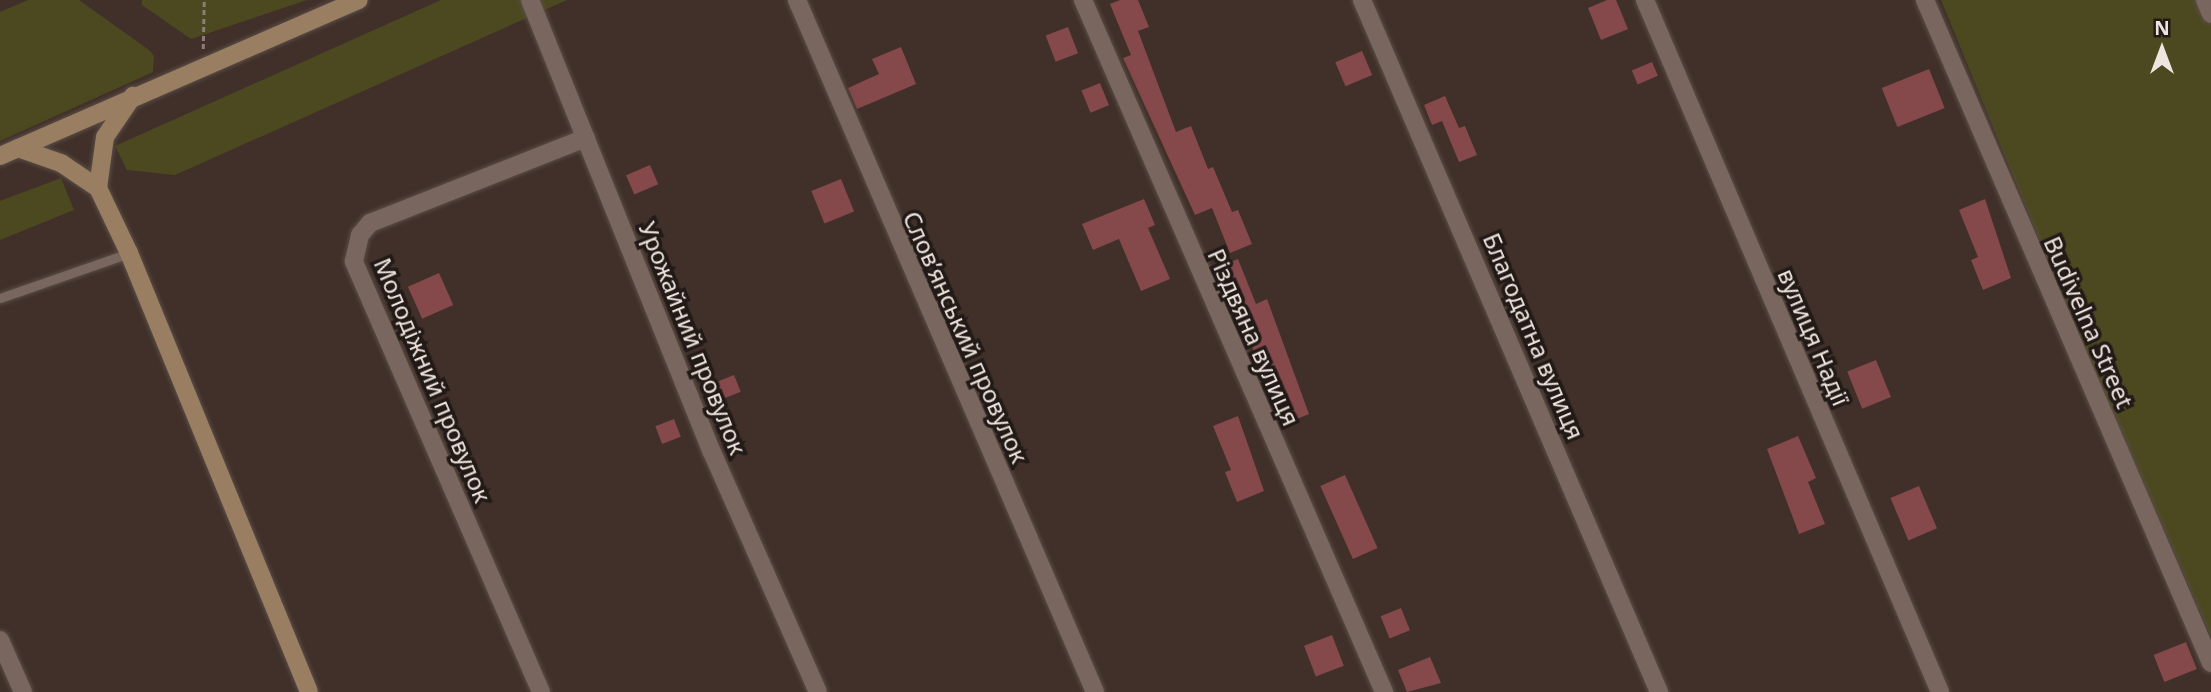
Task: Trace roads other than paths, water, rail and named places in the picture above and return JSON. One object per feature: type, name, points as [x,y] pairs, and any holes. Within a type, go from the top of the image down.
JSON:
[{"type":"street","points":[[0,156],[358,0]]},
{"type":"street","name":"Урожайний провулок","points":[[530,0],[712,452],[818,692]]},
{"type":"street","name":"Словʼянський провулок","points":[[797,0],[1095,692]]},
{"type":"street","name":"Різдвяна вулиця","points":[[1083,0],[1384,692]]},
{"type":"street","name":"Благодатна вулиця","points":[[1362,0],[1659,692]]},
{"type":"street","name":"вулиця Надії","points":[[1645,0],[1940,692]]},
{"type":"street","name":"Budivelna Street","points":[[1925,0],[2211,663]]},
{"type":"street","points":[[2205,0],[2211,15]]},
{"type":"street","points":[[98,188],[105,137],[133,96]]},
{"type":"street","name":"Молодіжний провулок","points":[[541,692],[354,261],[360,235],[370,223],[586,138]]},
{"type":"street","points":[[18,148],[61,163],[98,188],[129,253],[309,692]]},
{"type":"street","points":[[0,640],[23,692]]},
{"type":"lane","points":[[0,298],[129,253]]}]
